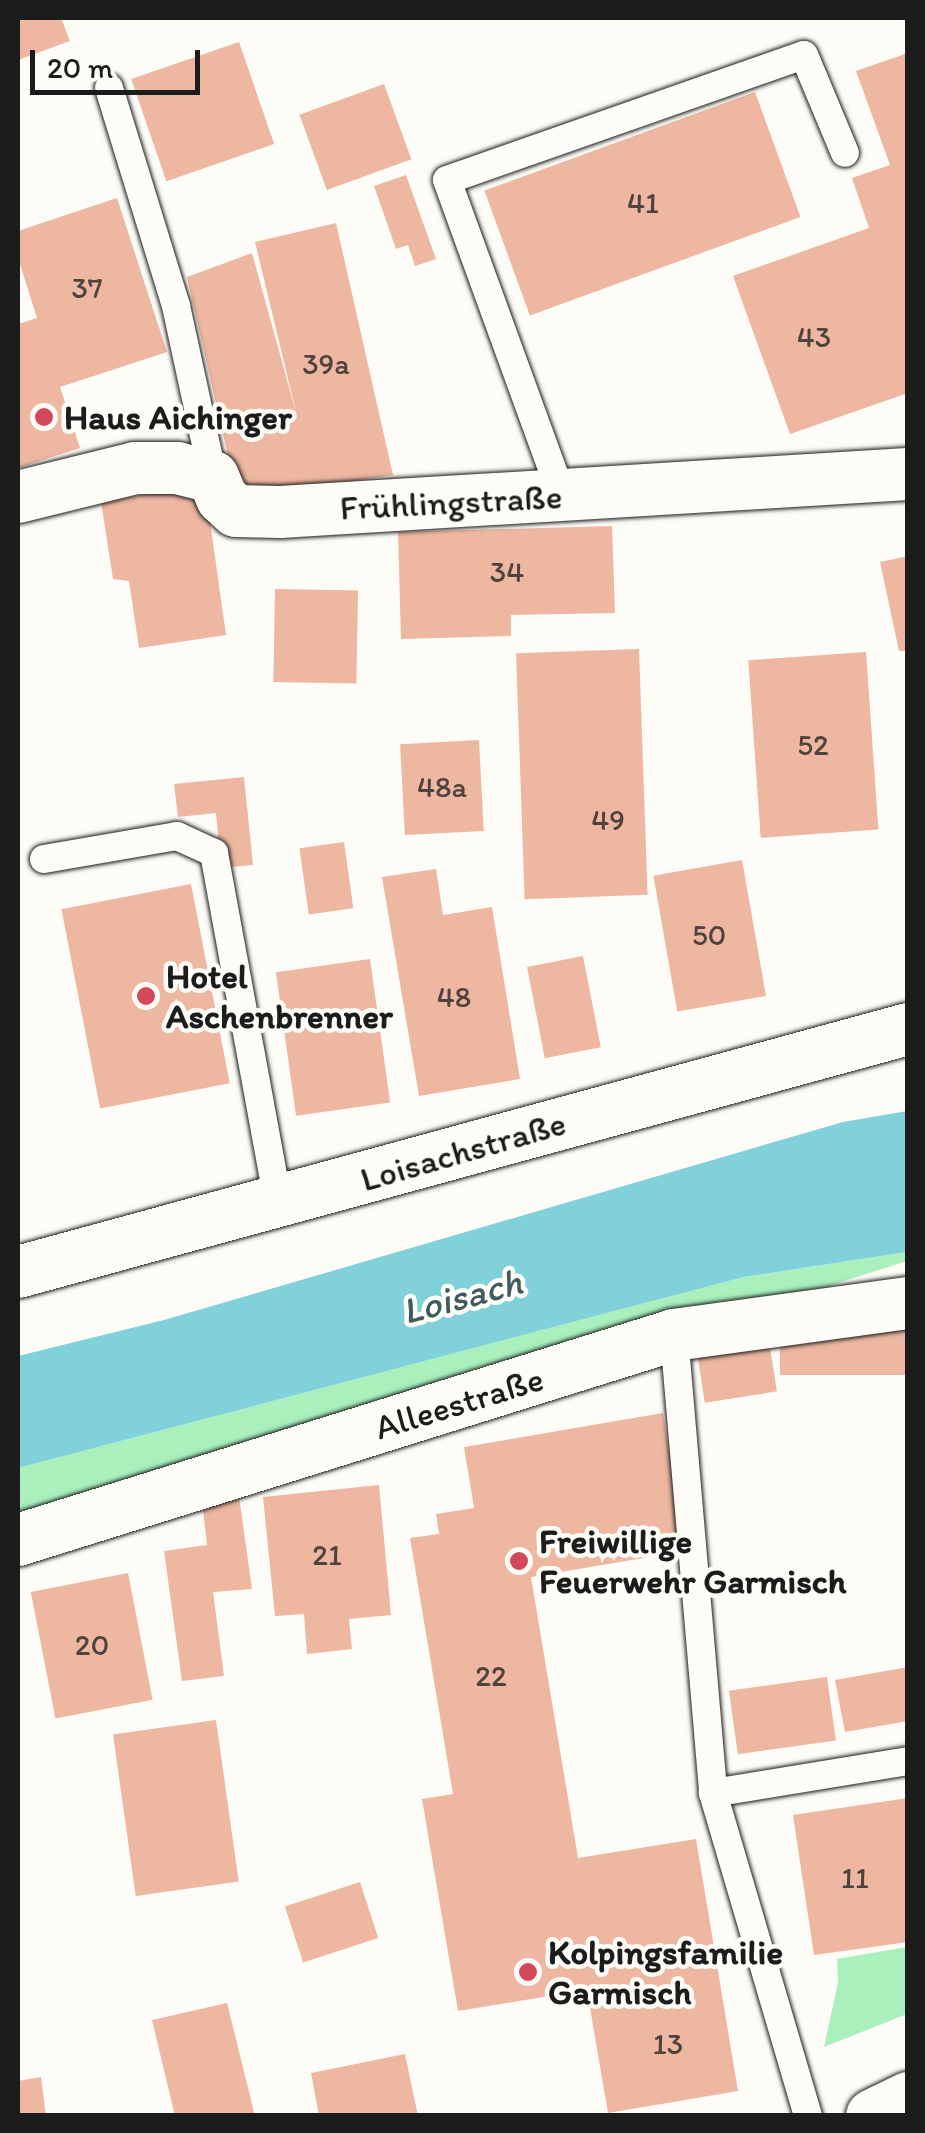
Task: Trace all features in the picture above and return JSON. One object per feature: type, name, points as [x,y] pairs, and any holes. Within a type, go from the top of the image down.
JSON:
[{"type":"main road","points":[[873,2116],[908,2099]]},
{"type":"street","points":[[18,497],[135,468],[177,468],[212,477]]},
{"type":"street","name":"Frühlingstraße","points":[[212,477],[222,498],[236,511],[908,474]]},
{"type":"street","name":"Loisachstraße","points":[[18,1272],[908,1029]]},
{"type":"street","name":"Alleestraße","points":[[18,1540],[674,1336],[908,1302]]},
{"type":"lane","points":[[562,496],[447,180],[804,55],[845,154]]},
{"type":"lane","points":[[109,88],[176,306],[212,477]]},
{"type":"lane","points":[[44,858],[178,836],[214,852],[278,1202]]},
{"type":"lane","points":[[674,1336],[713,1793],[808,2116]]},
{"type":"lane","points":[[713,1793],[908,1762]]},
{"type":"green space","points":[[907,1252],[907,1261],[797,1296],[18,1519],[18,1468],[744,1277]]},
{"type":"green space","points":[[907,1947],[907,2014],[824,2047],[838,1983],[837,1959]]},
{"type":"water","name":"Loisach","points":[[907,1111],[907,1252],[744,1277],[18,1468],[18,1356],[164,1320],[843,1122]]},
{"type":"building","points":[[18,18],[61,18],[70,41],[18,60]]},
{"type":"building","points":[[239,42],[274,144],[166,181],[131,79]]},
{"type":"building","points":[[908,53],[908,393],[790,434],[733,276],[869,228],[852,178],[890,165],[856,71]]},
{"type":"building","points":[[384,84],[411,159],[327,190],[299,115]]},
{"type":"building","points":[[755,92],[800,217],[530,315],[484,191]]},
{"type":"building","points":[[406,175],[436,259],[415,266],[408,245],[396,249],[374,186]]},
{"type":"building","points":[[117,198],[167,352],[60,387],[80,448],[18,468],[18,324],[37,318],[18,258],[18,231]]},
{"type":"building","points":[[336,223],[393,475],[238,499],[187,277],[252,253],[297,416],[255,242]]},
{"type":"building","points":[[205,486],[226,635],[139,648],[129,581],[113,579],[101,501]]},
{"type":"building","points":[[612,526],[615,613],[511,615],[511,636],[401,639],[398,532]]},
{"type":"building","points":[[908,556],[908,651],[899,651],[880,562]]},
{"type":"building","points":[[275,589],[358,590],[356,683],[273,682]]},
{"type":"building","points":[[639,649],[648,895],[525,899],[516,653]]},
{"type":"building","points":[[866,652],[878,830],[761,838],[748,660]]},
{"type":"building","points":[[479,740],[484,831],[405,835],[400,744]]},
{"type":"building","points":[[244,777],[253,865],[221,868],[216,813],[178,817],[174,784]]},
{"type":"building","points":[[344,842],[353,908],[309,915],[299,848]]},
{"type":"building","points":[[742,860],[766,996],[677,1012],[653,876]]},
{"type":"building","points":[[436,869],[443,915],[492,907],[520,1079],[419,1096],[382,877]]},
{"type":"building","name":"Hotel Aschenbrenner","points":[[191,884],[230,1083],[100,1108],[61,909]]},
{"type":"building","points":[[583,956],[601,1047],[545,1058],[527,967]]},
{"type":"building","points":[[370,959],[390,1103],[296,1116],[276,972]]},
{"type":"building","points":[[780,1322],[908,1322],[908,1375],[780,1375]]},
{"type":"building","points":[[769,1341],[777,1391],[705,1403],[697,1352]]},
{"type":"building","points":[[663,1413],[685,1551],[531,1577],[578,1858],[696,1839],[738,2091],[608,2113],[587,1990],[458,2011],[422,1799],[453,1794],[410,1538],[439,1534],[436,1514],[474,1508],[464,1447]]},
{"type":"building","points":[[379,1485],[391,1615],[349,1619],[352,1649],[307,1654],[304,1614],[275,1616],[263,1497]]},
{"type":"building","points":[[239,1496],[252,1589],[213,1592],[224,1676],[182,1681],[164,1551],[207,1545],[202,1501]]},
{"type":"building","points":[[128,1573],[153,1700],[55,1719],[31,1592]]},
{"type":"building","points":[[908,1667],[908,1721],[845,1732],[835,1680]]},
{"type":"building","points":[[827,1677],[836,1740],[738,1754],[729,1691]]},
{"type":"building","points":[[216,1720],[239,1881],[136,1896],[113,1734]]},
{"type":"building","points":[[908,1798],[908,1942],[814,1955],[793,1815]]},
{"type":"building","points":[[360,1882],[378,1938],[303,1963],[285,1906]]},
{"type":"building","points":[[227,2003],[255,2116],[175,2116],[152,2020]]},
{"type":"building","points":[[405,2054],[418,2116],[319,2116],[311,2073]]},
{"type":"building","points":[[41,2077],[46,2116],[18,2116],[18,2081]]},
{"type":"place","name":"Haus Aichinger","points":[[44,417]]},
{"type":"place","name":"Hotel Aschenbrenner","points":[[146,996]]},
{"type":"place","name":"Freiwillige Feuerwehr Garmisch","points":[[519,1561]]},
{"type":"place","name":"Kolpingsfamilie Garmisch","points":[[528,1972]]}]
